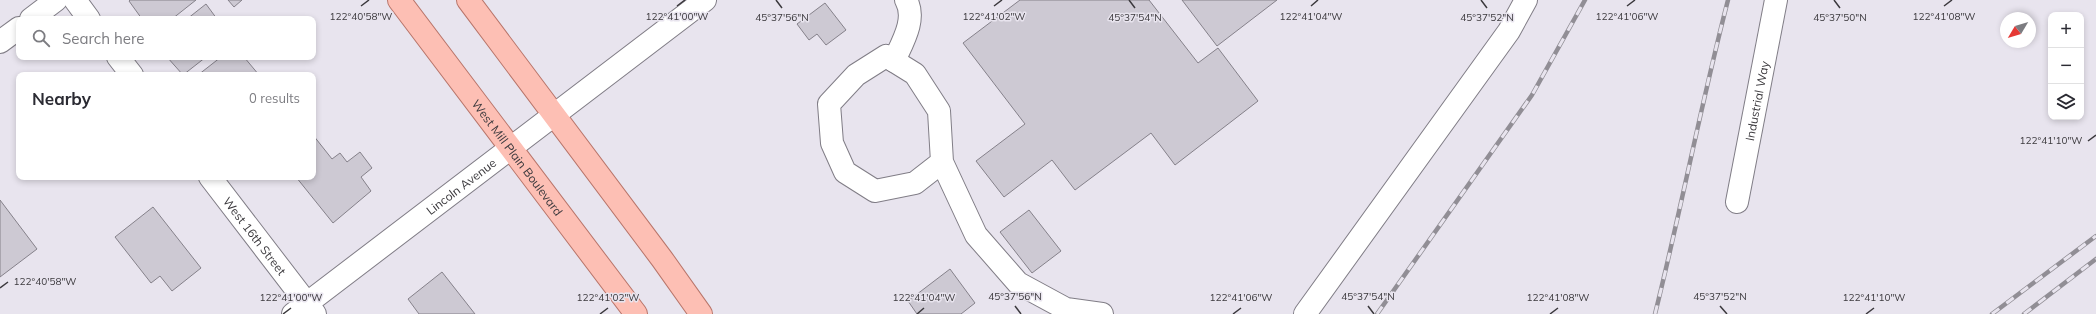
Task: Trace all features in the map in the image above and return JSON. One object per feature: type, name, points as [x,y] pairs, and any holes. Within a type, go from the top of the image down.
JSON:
[{"type":"main road","name":"West Mill Plain Boulevard","points":[[398,0],[636,314]]},
{"type":"main road","points":[[468,0],[555,114],[701,314]]},
{"type":"street","points":[[35,16],[56,0]]},
{"type":"street","points":[[75,0],[87,16]]},
{"type":"street","name":"Lincoln Avenue","points":[[305,310],[511,148],[704,0]]},
{"type":"street","points":[[894,61],[908,31],[910,6],[906,0]]},
{"type":"street","points":[[1305,314],[1509,31],[1526,0]]},
{"type":"street","name":"Industrial Way","points":[[1737,202],[1776,0]]},
{"type":"street","points":[[0,42],[16,30]]},
{"type":"street","points":[[942,162],[915,183],[875,191],[844,172],[832,143],[829,104],[856,75],[886,56],[915,74],[939,111],[942,162],[976,235],[1018,283],[1066,309],[1102,314]]},
{"type":"street","points":[[120,60],[130,72]]},
{"type":"street","name":"West 16th Street","points":[[212,180],[305,310]]},
{"type":"building","points":[[196,0],[176,16],[140,16],[129,1]]},
{"type":"building","points":[[228,0],[242,0],[234,7]]},
{"type":"building","points":[[1020,0],[1149,0],[1198,63],[1218,48],[1258,101],[1175,165],[1151,133],[1075,190],[1052,160],[1004,197],[976,161],[1025,124],[963,43]]},
{"type":"building","points":[[1182,0],[1277,0],[1217,46]]},
{"type":"building","points":[[825,3],[846,30],[826,45],[817,34],[809,40],[797,24]]},
{"type":"building","points":[[206,4],[215,16],[191,16]]},
{"type":"building","points":[[170,60],[202,60],[187,72],[180,72]]},
{"type":"building","points":[[217,60],[246,60],[256,72],[202,72]]},
{"type":"building","points":[[316,139],[332,159],[340,153],[347,162],[360,152],[372,168],[361,177],[371,191],[333,223],[298,180],[316,180]]},
{"type":"building","points":[[0,200],[37,249],[0,277]]},
{"type":"building","points":[[153,207],[201,268],[172,291],[160,276],[151,283],[115,237]]},
{"type":"building","points":[[1029,210],[1061,251],[1032,273],[1000,232]]},
{"type":"building","points":[[950,269],[975,303],[961,314],[917,314],[908,301]]},
{"type":"building","points":[[442,272],[475,314],[419,314],[408,299]]},
{"type":"railway","points":[[1377,314],[1532,95],[1585,0]]},
{"type":"railway","points":[[1655,314],[1728,0]]},
{"type":"railway","points":[[1992,314],[2096,236]]},
{"type":"railway","points":[[2024,314],[2096,259]]}]
